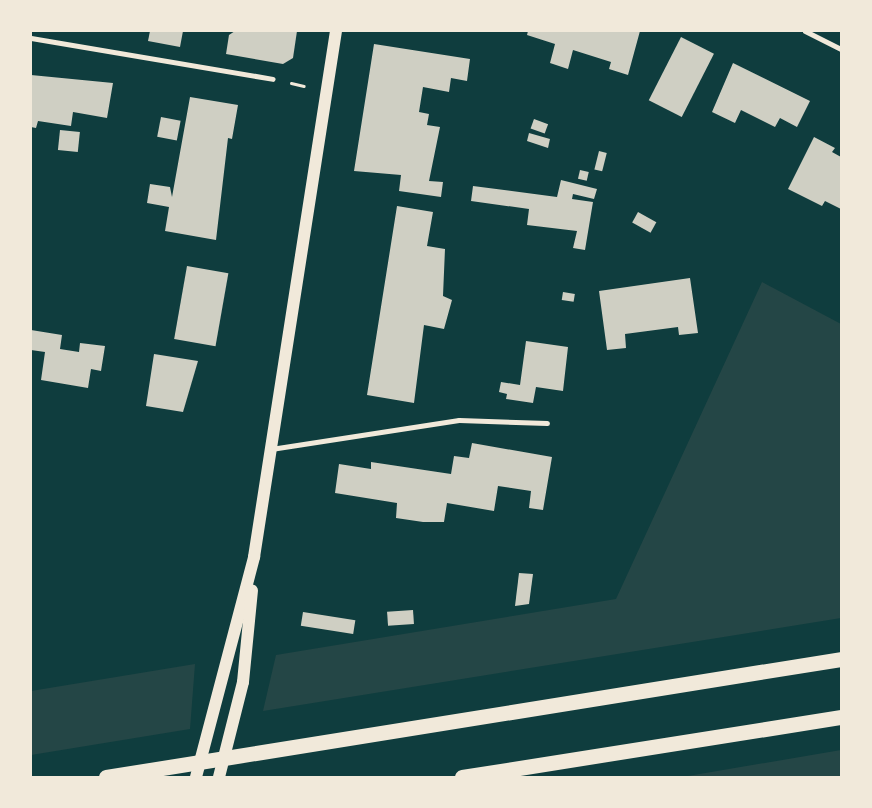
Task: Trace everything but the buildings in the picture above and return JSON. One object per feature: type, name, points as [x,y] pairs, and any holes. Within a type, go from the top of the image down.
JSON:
[{"type":"highway","points":[[106,777],[841,659]]},
{"type":"highway","points":[[462,777],[841,717]]},
{"type":"main road","points":[[219,777],[243,682],[254,557],[336,31]]},
{"type":"main road","points":[[196,777],[254,557]]},
{"type":"street","points":[[805,31],[841,49]]},
{"type":"street","points":[[31,38],[273,79]]},
{"type":"street","points":[[271,449],[459,420],[547,423]]},
{"type":"path","points":[[273,79],[326,91]]},
{"type":"shaded area","points":[[762,282],[841,324],[841,618],[263,711],[276,655],[616,599]]},
{"type":"shaded area","points":[[195,664],[190,729],[31,755],[31,691]]},
{"type":"shaded area","points":[[841,750],[841,777],[682,777]]}]
